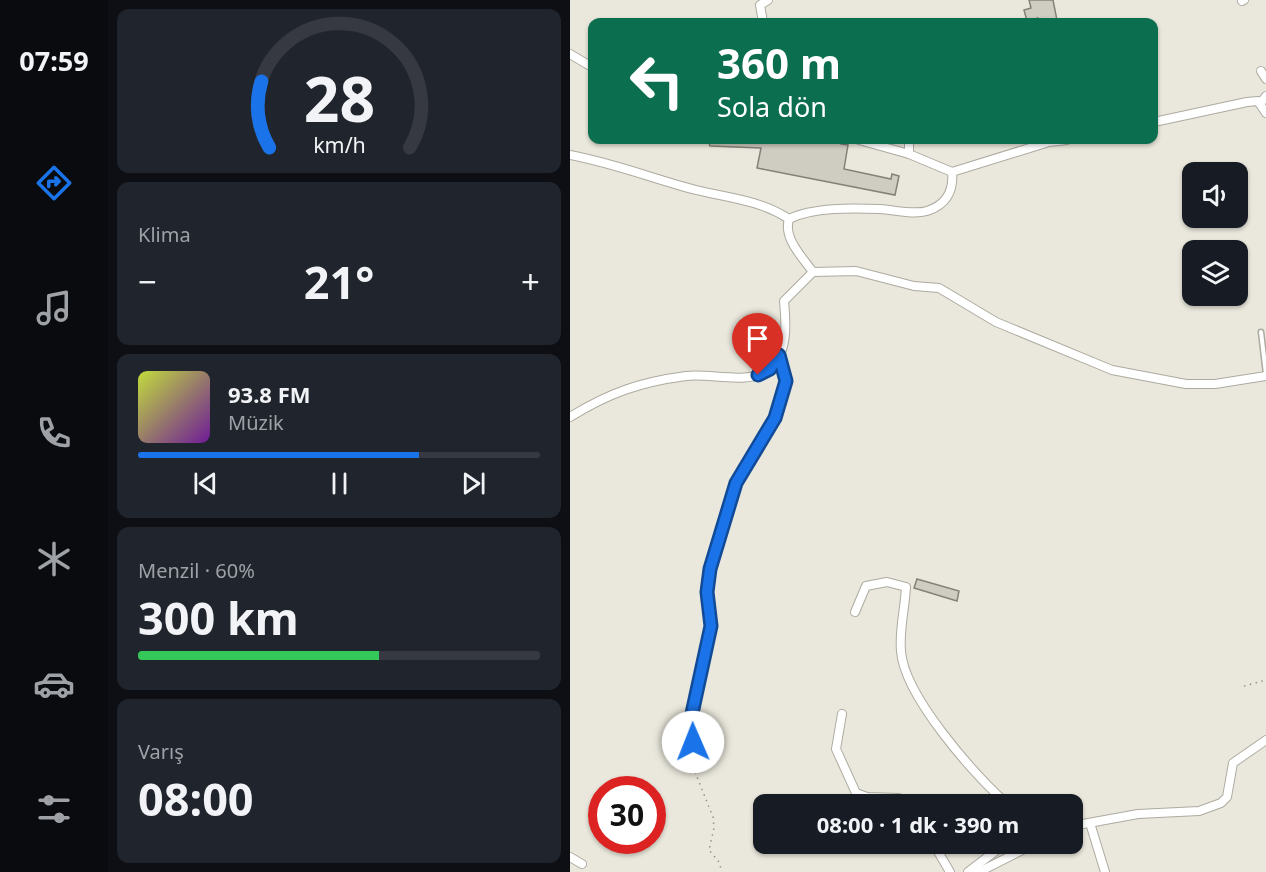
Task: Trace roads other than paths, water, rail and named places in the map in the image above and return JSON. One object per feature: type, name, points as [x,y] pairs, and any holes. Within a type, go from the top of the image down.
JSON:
[{"type":"street","points":[[762,18],[760,5],[768,0]]},
{"type":"street","points":[[570,54],[588,65]]},
{"type":"street","points":[[1260,104],[1266,96]]},
{"type":"street","points":[[1158,121],[1258,101],[1266,113]]},
{"type":"street","points":[[873,144],[909,154],[952,172],[1043,144]]},
{"type":"street","points":[[909,144],[909,154]]},
{"type":"street","points":[[570,155],[611,163],[698,190],[735,196],[775,210],[789,219]]},
{"type":"street","points":[[813,272],[792,243],[786,228],[789,219],[800,213],[855,209],[927,211],[947,198],[953,187],[952,172]]},
{"type":"street","points":[[570,417],[607,394],[646,383],[687,376],[758,375],[770,369],[779,355],[786,332],[784,301],[813,272],[856,271],[914,286],[939,288],[996,322],[1112,370],[1186,384],[1215,384],[1266,375]]},
{"type":"street","points":[[694,765],[691,718],[711,626],[707,592],[710,569],[736,483],[775,418],[786,381],[779,355]]},
{"type":"street","points":[[855,612],[866,586],[887,582],[906,587],[900,653],[916,694],[968,766],[997,794]]},
{"type":"street","points":[[842,714],[836,749],[856,793],[859,794]]},
{"type":"street","points":[[1083,824],[1138,814],[1198,811],[1221,803],[1227,797],[1233,763],[1266,740]]},
{"type":"street","points":[[1090,823],[1105,872]]},
{"type":"street","points":[[939,854],[950,872]]},
{"type":"street","points":[[968,872],[992,854]]},
{"type":"street","points":[[979,872],[1014,854]]},
{"type":"street","points":[[570,857],[582,864]]},
{"type":"lane","points":[[1261,332],[1266,375]]}]
